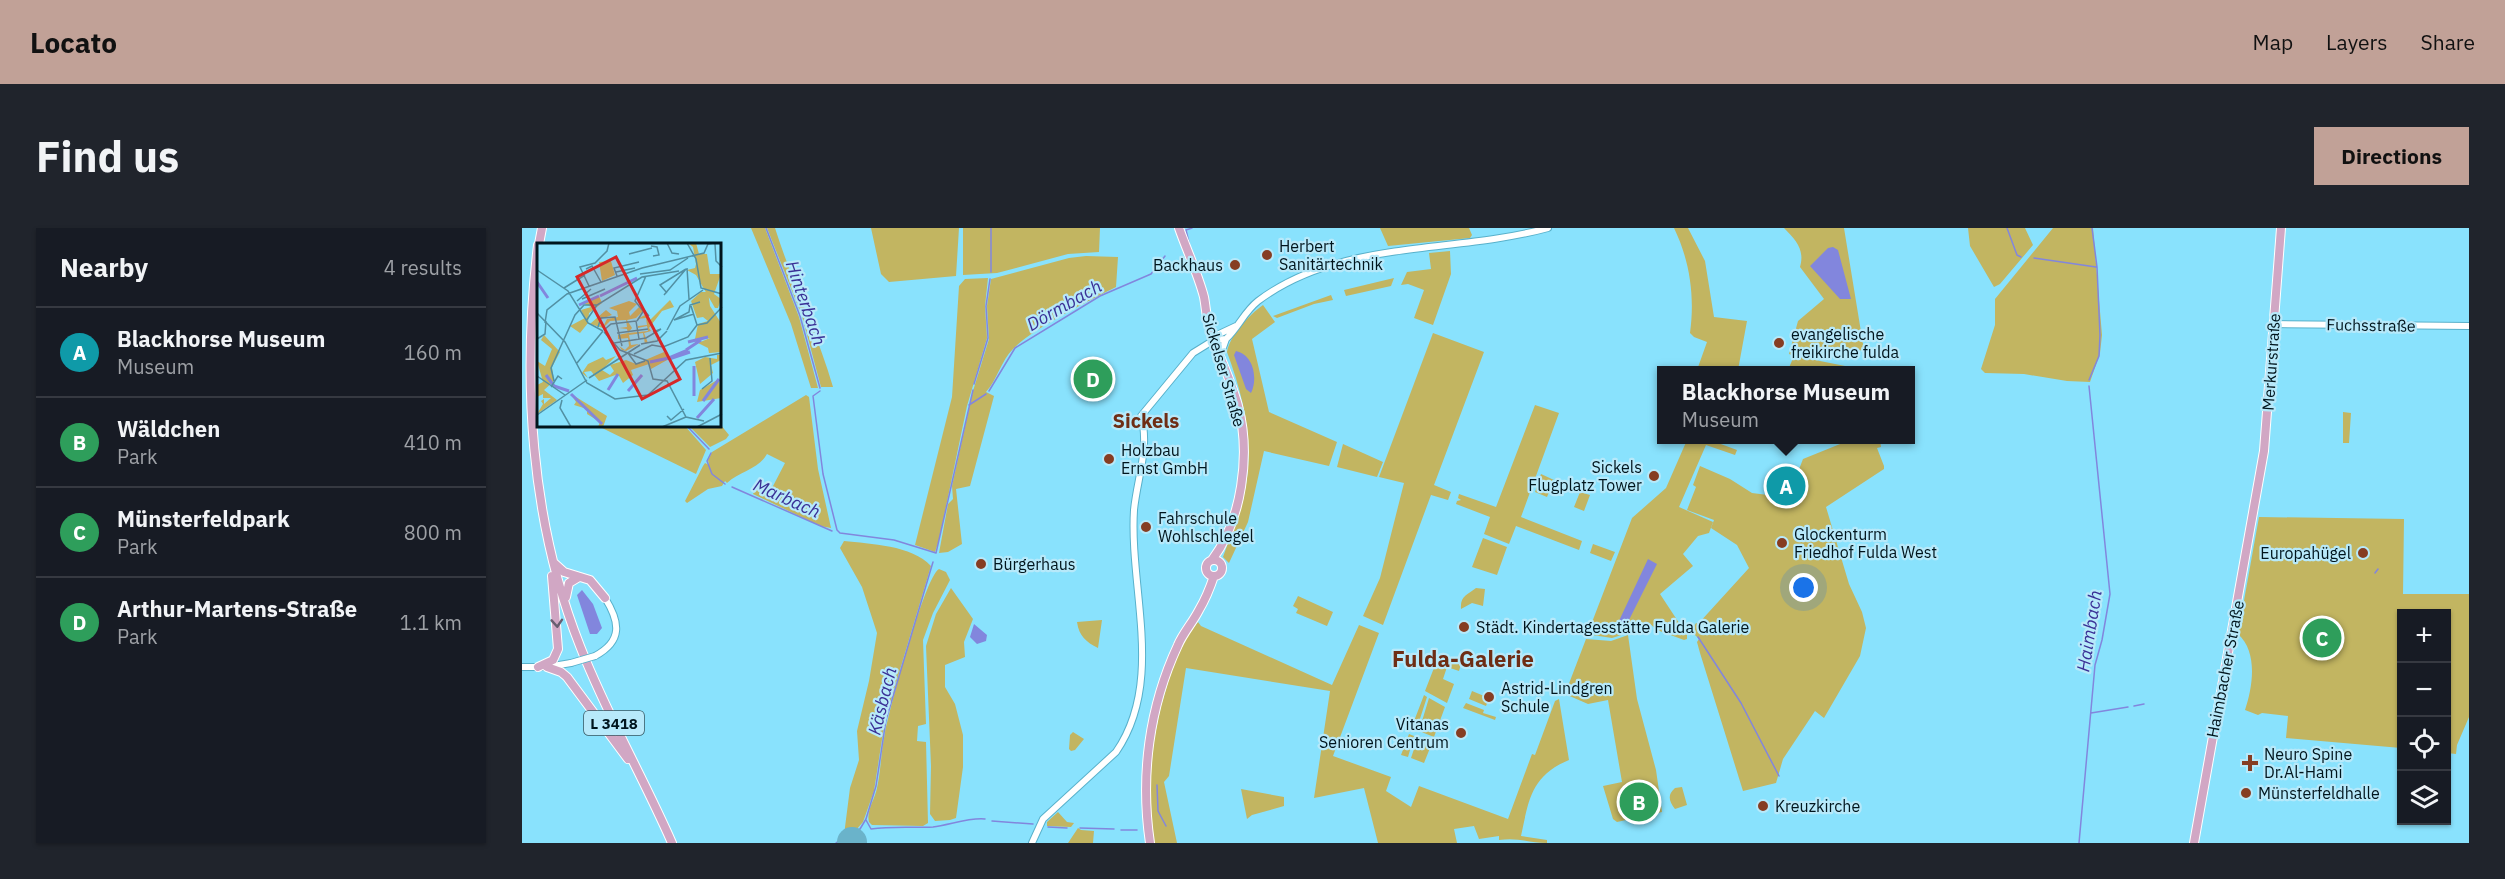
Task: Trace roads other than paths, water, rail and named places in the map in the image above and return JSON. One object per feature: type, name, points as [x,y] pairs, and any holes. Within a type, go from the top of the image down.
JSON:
[{"type":"main road","name":"L 3418","points":[[538,243],[542,228]]},
{"type":"main road","name":"Sickelser Straße","points":[[1179,228],[1242,420],[1244,463],[1238,501],[1216,562],[1222,571],[1212,576]]},
{"type":"main road","name":"Merkurstraße","points":[[2257,495],[2264,451],[2280,228]]},
{"type":"main road","name":"L 3418","points":[[537,253],[529,321],[528,400],[534,473],[548,544],[567,611],[590,670],[672,843]]},
{"type":"main road","name":"Haimbacher Straße","points":[[2194,843],[2257,495]]},
{"type":"main road","points":[[538,667],[553,660],[558,649],[557,617],[548,544]]},
{"type":"main road","points":[[552,560],[564,572],[583,577],[595,584],[606,598]]},
{"type":"main road","points":[[1150,843],[1146,776],[1153,720],[1176,648],[1200,609],[1209,589],[1212,576],[1206,567],[1216,562]]},
{"type":"main road","points":[[567,611],[567,586],[574,578],[583,577]]},
{"type":"main road","points":[[547,667],[567,677],[643,782]]},
{"type":"street","points":[[1220,356],[1226,339],[1250,308],[1270,294],[1304,276],[1339,264],[1390,253],[1505,238],[1548,228]]},
{"type":"street","name":"Fuchsstraße","points":[[2273,324],[2469,326]]},
{"type":"street","points":[[1032,843],[1043,819],[1116,752],[1124,739],[1134,713],[1142,654],[1134,512],[1143,451],[1141,416],[1193,353],[1214,340],[1219,334],[1236,326]]},
{"type":"street","points":[[1214,340],[1226,339]]},
{"type":"street","points":[[522,667],[547,667],[572,663],[595,656],[609,646],[616,634],[615,615],[606,598]]},
{"type":"water","points":[[1833,247],[1838,250],[1851,299],[1840,299],[1810,266],[1828,248]]},
{"type":"water","points":[[1236,351],[1242,353],[1251,362],[1254,381],[1251,393],[1246,389],[1234,355]]},
{"type":"water","points":[[1648,559],[1657,564],[1626,626],[1618,623]]},
{"type":"water","points":[[582,590],[593,604],[602,628],[597,634],[590,634],[577,595]]},
{"type":"water","points":[[974,624],[987,635],[986,641],[977,644],[970,637]]},
{"type":"waterway","name":"Hinterbach","points":[[766,228],[800,316],[820,388]]},
{"type":"waterway","name":"Käsbach","points":[[991,228],[991,272]]},
{"type":"waterway","name":"Dörmbach","points":[[1189,243],[1186,230],[1192,228]]},
{"type":"waterway","points":[[2007,228],[2017,255],[2021,257]]},
{"type":"waterway","name":"Haimbach","points":[[2089,380],[2099,356],[2100,335],[2097,267],[2092,228]]},
{"type":"waterway","name":"Dörmbach","points":[[989,391],[1015,348],[1100,296],[1151,274],[1165,256]]},
{"type":"waterway","points":[[2034,258],[2096,267]]},
{"type":"waterway","name":"Käsbach","points":[[974,384],[988,338],[986,306],[990,279]]},
{"type":"waterway","name":"Haimbach","points":[[2079,843],[2095,665],[2110,594],[2089,386]]},
{"type":"waterway","name":"Käsbach","points":[[936,553],[973,390]]},
{"type":"waterway","name":"Hinterbach","points":[[820,391],[813,396],[823,474],[837,530],[840,533],[894,540],[936,553]]},
{"type":"waterway","name":"Dörmbach","points":[[969,405],[986,394]]},
{"type":"waterway","name":"Marbach","points":[[689,428],[709,449]]},
{"type":"waterway","name":"Marbach","points":[[711,453],[707,461],[712,474],[725,484]]},
{"type":"waterway","name":"Marbach","points":[[732,487],[832,531]]},
{"type":"waterway","name":"Käsbach","points":[[844,836],[860,829],[866,819],[876,786],[886,720],[933,562]]},
{"type":"waterway","points":[[2375,573],[2378,569]]},
{"type":"waterway","points":[[1698,637],[1741,703],[1779,776]]},
{"type":"waterway","points":[[2134,706],[2144,704]]},
{"type":"waterway","points":[[2091,713],[2128,707]]},
{"type":"waterway","points":[[1157,785],[1158,811],[1166,826]]},
{"type":"waterway","points":[[866,820],[871,829],[933,827],[985,819]]},
{"type":"waterway","points":[[992,821],[1033,824]]},
{"type":"waterway","points":[[1048,827],[1067,828]]},
{"type":"waterway","points":[[1080,828],[1114,829]]},
{"type":"waterway","points":[[1121,830],[1137,830]]},
{"type":"waterway","name":"Käsbach","points":[[836,843],[841,839]]},
{"type":"place","name":"Herbert Sanitärtechnik","points":[[1267,255]]},
{"type":"place","name":"Backhaus","points":[[1235,265]]},
{"type":"place","name":"evangelische freikirche fulda","points":[[1779,343]]},
{"type":"place","name":"Arthur-Martens-Straße","points":[[1093,379]]},
{"type":"place","name":"Holzbau Ernst GmbH","points":[[1109,459]]},
{"type":"place","name":"Sickels Flugplatz Tower","points":[[1654,476]]},
{"type":"place","name":"Blackhorse Museum","points":[[1786,486]]},
{"type":"place","name":"Fahrschule Wohlschlegel","points":[[1146,527]]},
{"type":"place","name":"Glockenturm Friedhof Fulda West","points":[[1782,543]]},
{"type":"place","name":"Europahügel","points":[[2363,553]]},
{"type":"place","name":"Bürgerhaus","points":[[981,564]]},
{"type":"place","name":"Städt. Kindertagesstätte Fulda Galerie","points":[[1464,627]]},
{"type":"place","name":"Münsterfeldpark","points":[[2322,638]]},
{"type":"place","name":"Astrid-Lindgren Schule","points":[[1489,697]]},
{"type":"place","name":"Vitanas Senioren Centrum","points":[[1461,733]]},
{"type":"place","name":"Neuro Spine Dr.Al-Hami","points":[[2250,763]]},
{"type":"place","name":"Münsterfeldhalle","points":[[2246,793]]},
{"type":"place","name":"Wäldchen","points":[[1639,802]]},
{"type":"place","name":"Kreuzkirche","points":[[1763,806]]},
{"type":"district","name":"Sickels","points":[[1146,420]]},
{"type":"district","name":"Fulda-Galerie","points":[[1463,658]]}]
